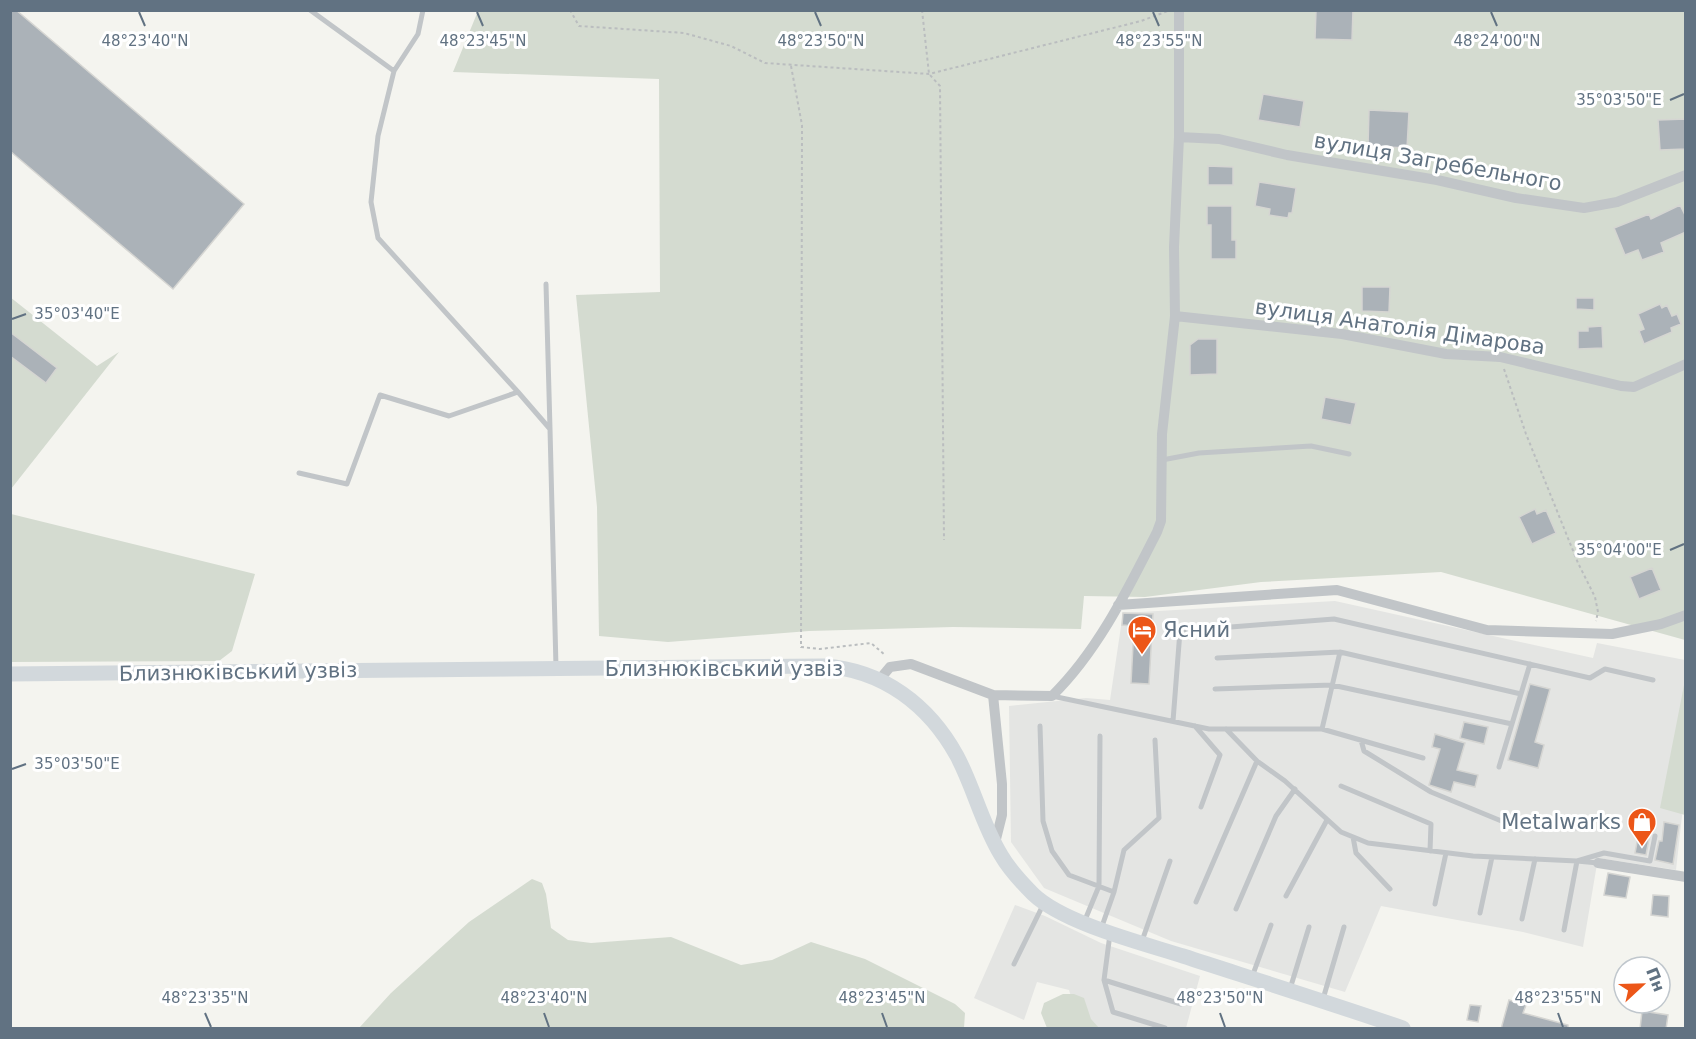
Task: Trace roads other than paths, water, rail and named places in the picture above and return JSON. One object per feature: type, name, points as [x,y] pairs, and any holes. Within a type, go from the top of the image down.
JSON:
[{"type":"street","points":[[880,679],[890,667],[911,664],[993,695],[1052,696],[1071,678],[1118,605],[1157,532],[1161,521],[1162,434],[1175,316],[1174,246],[1179,137],[1179,10]]},
{"type":"street","name":"вулиця Загребельного","points":[[1179,137],[1218,139],[1287,155],[1437,180],[1516,198],[1584,208],[1617,202],[1686,175]]},
{"type":"street","name":"вулиця Анатолія Дімарова","points":[[1175,316],[1342,334],[1446,354],[1500,357],[1621,386],[1634,387],[1686,364]]},
{"type":"street","points":[[1118,605],[1337,590],[1487,630],[1612,634],[1661,624],[1686,615]]},
{"type":"street","name":"Близнюківський узвіз","points":[[10,674],[824,666],[861,671],[903,692],[940,730],[956,755],[1001,856],[1015,874],[1044,903],[1106,931],[1403,1029]]},
{"type":"street","points":[[993,695],[1002,784],[1002,815],[994,843]]},
{"type":"street","points":[[1598,863],[1686,877]]},
{"type":"lane","points":[[310,10],[394,70]]},
{"type":"lane","points":[[423,10],[418,34],[394,70],[378,136],[371,202],[378,238],[550,429]]},
{"type":"lane","points":[[546,284],[556,669]]},
{"type":"lane","points":[[299,473],[347,484],[381,395],[449,416],[518,392]]},
{"type":"lane","points":[[1162,460],[1199,453],[1311,446],[1349,454]]},
{"type":"lane","points":[[1173,721],[1180,631],[1334,619],[1590,678],[1605,669],[1653,680]]},
{"type":"lane","points":[[1322,729],[1340,652]]},
{"type":"lane","points":[[1217,658],[1340,652],[1521,694]]},
{"type":"lane","points":[[1499,767],[1530,664]]},
{"type":"lane","points":[[1215,689],[1332,686],[1512,724]]},
{"type":"lane","points":[[1052,696],[1195,726],[1226,729],[1322,729],[1423,758]]},
{"type":"lane","points":[[1040,726],[1043,821],[1052,851],[1069,875],[1114,892]]},
{"type":"lane","points":[[1195,726],[1220,755],[1201,807]]},
{"type":"lane","points":[[1226,729],[1257,761],[1294,789],[1341,832],[1368,843],[1491,857],[1598,863]]},
{"type":"lane","points":[[1084,922],[1099,886],[1100,736]]},
{"type":"lane","points":[[1155,740],[1159,818],[1124,850],[1106,931],[1104,980],[1113,1012],[1165,1029]]},
{"type":"lane","points":[[1361,740],[1364,751],[1431,792],[1516,827],[1583,828]]},
{"type":"lane","points":[[1196,902],[1257,761]]},
{"type":"lane","points":[[1341,786],[1431,824],[1430,851]]},
{"type":"lane","points":[[1236,909],[1276,816],[1294,789]]},
{"type":"lane","points":[[1286,896],[1327,820]]},
{"type":"lane","points":[[1577,861],[1604,853],[1650,861],[1655,836]]},
{"type":"lane","points":[[1353,837],[1356,854],[1390,889]]},
{"type":"lane","points":[[1435,904],[1446,853]]},
{"type":"lane","points":[[1480,913],[1491,857]]},
{"type":"lane","points":[[1522,919],[1535,859]]},
{"type":"lane","points":[[1142,943],[1170,861]]},
{"type":"lane","points":[[1564,930],[1577,861]]},
{"type":"lane","points":[[1014,964],[1044,903]]},
{"type":"lane","points":[[1252,978],[1270,925]]},
{"type":"lane","points":[[1290,990],[1309,927]]},
{"type":"lane","points":[[1322,1001],[1344,927]]},
{"type":"lane","points":[[1104,980],[1181,1004]]},
{"type":"place","name":"Ясний","points":[[1142,656]]},
{"type":"place","name":"Metalwarks","points":[[1642,848]]}]
